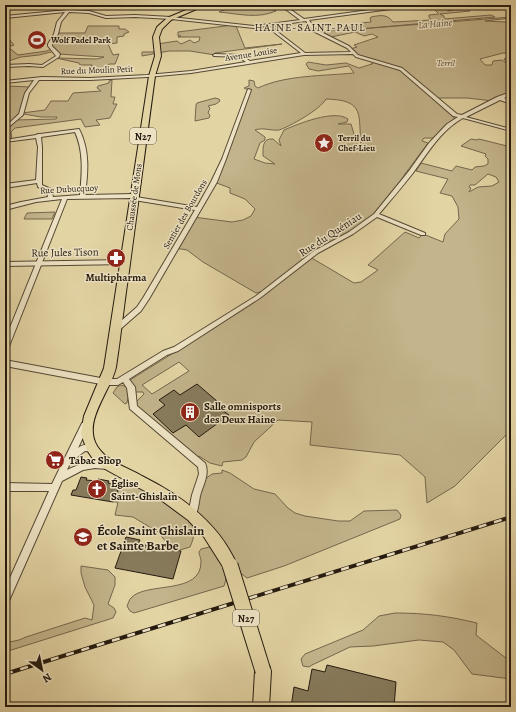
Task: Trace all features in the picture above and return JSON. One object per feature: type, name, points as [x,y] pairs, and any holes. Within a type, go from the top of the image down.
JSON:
[{"type":"main road","name":"Chaussée de Mons","points":[[203,5],[171,18],[161,25],[156,32],[158,54],[152,76],[115,330],[116,381],[91,413],[87,430],[88,440],[94,452],[119,470],[157,490],[192,515],[215,541],[230,565],[262,671],[261,707]]},
{"type":"street","points":[[69,11],[73,5]]},
{"type":"street","points":[[282,5],[305,20],[316,32],[348,47],[355,54],[401,69],[452,114],[460,118],[511,130]]},
{"type":"street","points":[[5,17],[69,11],[92,13],[108,18],[135,16],[206,20],[243,26],[267,25],[390,8],[511,6]]},
{"type":"street","name":"Rue du Moulin Petit","points":[[43,66],[58,56],[50,44],[56,34],[59,22],[69,11]]},
{"type":"street","points":[[267,25],[304,54]]},
{"type":"street","name":"Avenue Louise","points":[[152,76],[192,72],[304,54],[355,54]]},
{"type":"street","points":[[215,55],[240,56],[248,62],[242,70]]},
{"type":"street","points":[[5,66],[43,66],[40,79],[27,93],[20,116],[5,129]]},
{"type":"street","name":"Rue du Moulin Petit","points":[[5,82],[40,79],[90,79],[152,76]]},
{"type":"street","name":"Sentier des Bourdons","points":[[115,330],[139,309],[146,299],[214,182],[248,92]]},
{"type":"street","name":"Rue du Quéniau","points":[[116,381],[165,353],[176,349],[258,297],[316,252],[351,233],[376,215],[436,139],[460,118],[511,93]]},
{"type":"street","points":[[499,98],[511,102]]},
{"type":"street","points":[[5,141],[38,135],[77,131],[82,141],[85,157],[82,197]]},
{"type":"street","points":[[38,135],[40,146],[40,186],[49,190],[51,198]]},
{"type":"street","points":[[5,186],[39,181]]},
{"type":"street","name":"Rue Dubucquoy","points":[[5,208],[21,202],[51,198],[134,197],[198,209]]},
{"type":"street","points":[[5,349],[65,198]]},
{"type":"street","points":[[376,215],[422,234]]},
{"type":"street","name":"Rue Jules Tison","points":[[5,264],[125,262]]},
{"type":"street","points":[[5,363],[116,381],[131,387],[133,406],[202,465],[203,474],[196,494],[192,515]]},
{"type":"street","name":"Chaussée de Mons","points":[[5,600],[91,413]]},
{"type":"street","points":[[68,461],[84,448],[94,452]]},
{"type":"street","name":"Chaussée de Mons","points":[[58,484],[70,472],[93,458],[94,452]]},
{"type":"street","name":"Chaussée de Mons","points":[[70,472],[91,465],[103,465],[119,470]]},
{"type":"street","points":[[5,487],[58,484]]},
{"type":"green space","points":[[236,5],[266,5],[276,11],[262,15],[241,15],[219,12]]},
{"type":"green space","name":"Terril","points":[[446,7],[448,11],[453,10],[449,7],[465,7],[470,11],[440,14],[444,16],[444,19],[491,15],[495,17],[359,29],[511,17],[485,21],[506,22],[511,19],[511,54],[503,53],[480,59],[485,65],[492,65],[493,61],[502,60],[509,65],[504,59],[511,55],[511,93],[493,101],[467,98],[434,98],[454,116],[454,119],[433,138],[424,138],[422,141],[428,143],[405,174],[387,203],[376,215],[310,257],[354,283],[361,282],[378,270],[368,265],[405,232],[419,238],[423,234],[443,242],[445,234],[459,219],[458,207],[452,196],[440,193],[448,179],[416,171],[421,163],[452,171],[456,166],[472,170],[475,167],[488,164],[488,159],[485,156],[486,154],[461,146],[471,139],[479,139],[511,147],[511,430],[455,486],[427,503],[425,477],[400,455],[310,445],[312,422],[278,420],[254,442],[246,457],[242,460],[223,462],[222,466],[210,463],[199,456],[195,459],[135,408],[135,403],[144,394],[143,392],[134,392],[130,380],[178,350],[265,291],[256,293],[203,262],[187,250],[175,248],[193,217],[232,222],[243,220],[251,216],[255,209],[245,199],[230,193],[230,188],[214,182],[248,90],[244,88],[249,86],[249,80],[254,81],[255,86],[258,88],[292,78],[354,73],[349,66],[318,71],[309,69],[306,64],[308,62],[326,65],[346,63],[359,68],[372,64],[375,62],[357,56],[350,49],[357,47],[354,45],[378,37],[372,34],[364,36],[355,32],[331,37],[323,32],[359,26],[361,23],[371,22],[371,17],[378,16],[386,16],[393,22],[431,20],[429,15],[439,14],[435,8]],"holes":[[[326,99],[348,102],[354,106],[359,118],[361,146],[357,144],[351,124],[338,124],[347,122],[348,119],[342,116],[316,118],[284,130],[279,140],[281,146],[273,139],[269,139],[265,142],[263,156],[275,164],[265,163],[254,159],[260,143],[265,140],[265,137],[255,130],[279,130],[284,128],[297,122],[318,108]],[[488,174],[496,177],[499,182],[492,186],[478,187],[469,192],[471,188],[469,187],[470,185],[475,185]],[[179,362],[189,371],[152,394],[142,385]]]},
{"type":"green space","points":[[233,25],[236,26],[245,48],[282,44],[215,53],[215,55],[190,51],[169,51],[142,56],[142,52],[158,52],[157,44],[177,41],[181,44],[190,40],[194,43],[199,41],[200,37],[178,37],[181,36],[178,36],[178,32]]},
{"type":"green space","points":[[88,26],[119,26],[119,29],[125,29],[129,32],[124,34],[124,36],[117,37],[117,43],[108,44],[113,55],[119,54],[115,64],[109,64],[105,73],[90,73],[92,65],[80,65],[79,63],[56,58],[97,59],[104,57],[58,54],[55,51],[21,57],[5,62],[5,34],[8,34],[7,37],[14,45],[8,47],[18,55],[47,51],[51,49],[50,46],[56,33],[85,33]]},
{"type":"green space","points":[[112,80],[111,97],[115,97],[113,104],[117,104],[110,118],[96,120],[100,125],[85,127],[81,119],[15,128],[11,132],[12,139],[5,141],[5,86],[31,87],[22,113],[45,110],[51,101],[68,101],[73,93],[101,91],[97,88],[98,86],[109,83],[109,81]],"holes":[[[24,114],[41,117],[57,117],[56,119],[16,120]]]},
{"type":"green space","points":[[215,98],[219,99],[220,101],[216,104],[208,106],[210,108],[208,113],[210,115],[209,118],[195,121],[197,103]]},
{"type":"green space","points":[[55,212],[52,219],[24,219],[27,213]]},
{"type":"green space","points":[[121,385],[127,387],[129,393],[127,403],[125,404],[113,393],[117,387]]},
{"type":"green space","points":[[222,470],[230,473],[254,489],[275,494],[288,508],[295,513],[305,516],[338,521],[350,521],[364,511],[397,510],[401,515],[400,519],[284,566],[247,578],[230,565],[224,586],[134,613],[130,611],[127,606],[129,601],[138,593],[183,584],[193,579],[199,572],[201,561],[199,552],[201,549],[218,545],[192,515],[205,479],[212,474],[222,473]]},
{"type":"green space","points":[[127,474],[190,519],[194,533],[190,547],[180,550],[171,548],[158,532],[133,517],[115,515],[118,502],[113,502]]},
{"type":"green space","points":[[81,566],[108,570],[115,577],[115,585],[108,604],[114,608],[116,612],[113,618],[5,652],[5,643],[19,640],[85,618],[92,620],[94,605],[85,587],[81,573]]},
{"type":"green space","points":[[395,613],[436,615],[477,623],[476,635],[511,662],[511,679],[472,674],[454,650],[443,642],[419,640],[373,646],[350,647],[309,667],[303,666],[301,659],[305,654],[363,630],[379,616]]},
{"type":"building","name":"Salle omnisports des Deux Haine","points":[[197,384],[225,408],[222,410],[229,415],[199,437],[186,425],[173,433],[153,414],[165,405],[159,400],[174,390],[180,395]]},
{"type":"building","name":"Église Saint-Ghislain","points":[[81,477],[87,478],[86,480],[97,481],[98,479],[109,481],[108,483],[120,485],[113,502],[71,495],[73,490],[76,490]]},
{"type":"building","points":[[126,537],[140,540],[138,544],[181,551],[173,579],[115,568]]},
{"type":"building","points":[[327,665],[396,682],[394,707],[291,707],[294,687],[308,691],[312,669],[325,672]]},
{"type":"railway","points":[[5,674],[511,517]]},
{"type":"place","name":"Wolf Padel Park","points":[[37,40]]},
{"type":"place","name":"Terril du Chef-Lieu","points":[[324,143]]},
{"type":"place","name":"Multipharma","points":[[116,258]]},
{"type":"place","name":"Salle omnisports des Deux Haine","points":[[190,412]]},
{"type":"place","name":"Tabac Shop","points":[[55,460]]},
{"type":"place","name":"Église Saint-Ghislain","points":[[97,489]]},
{"type":"place","name":"École Saint Ghislain et Sainte Barbe","points":[[83,537]]},
{"type":"district","name":"HAINE-SAINT-PAUL","points":[[310,27]]},
{"type":"water label","name":"La Haine","points":[[435,23]]}]
